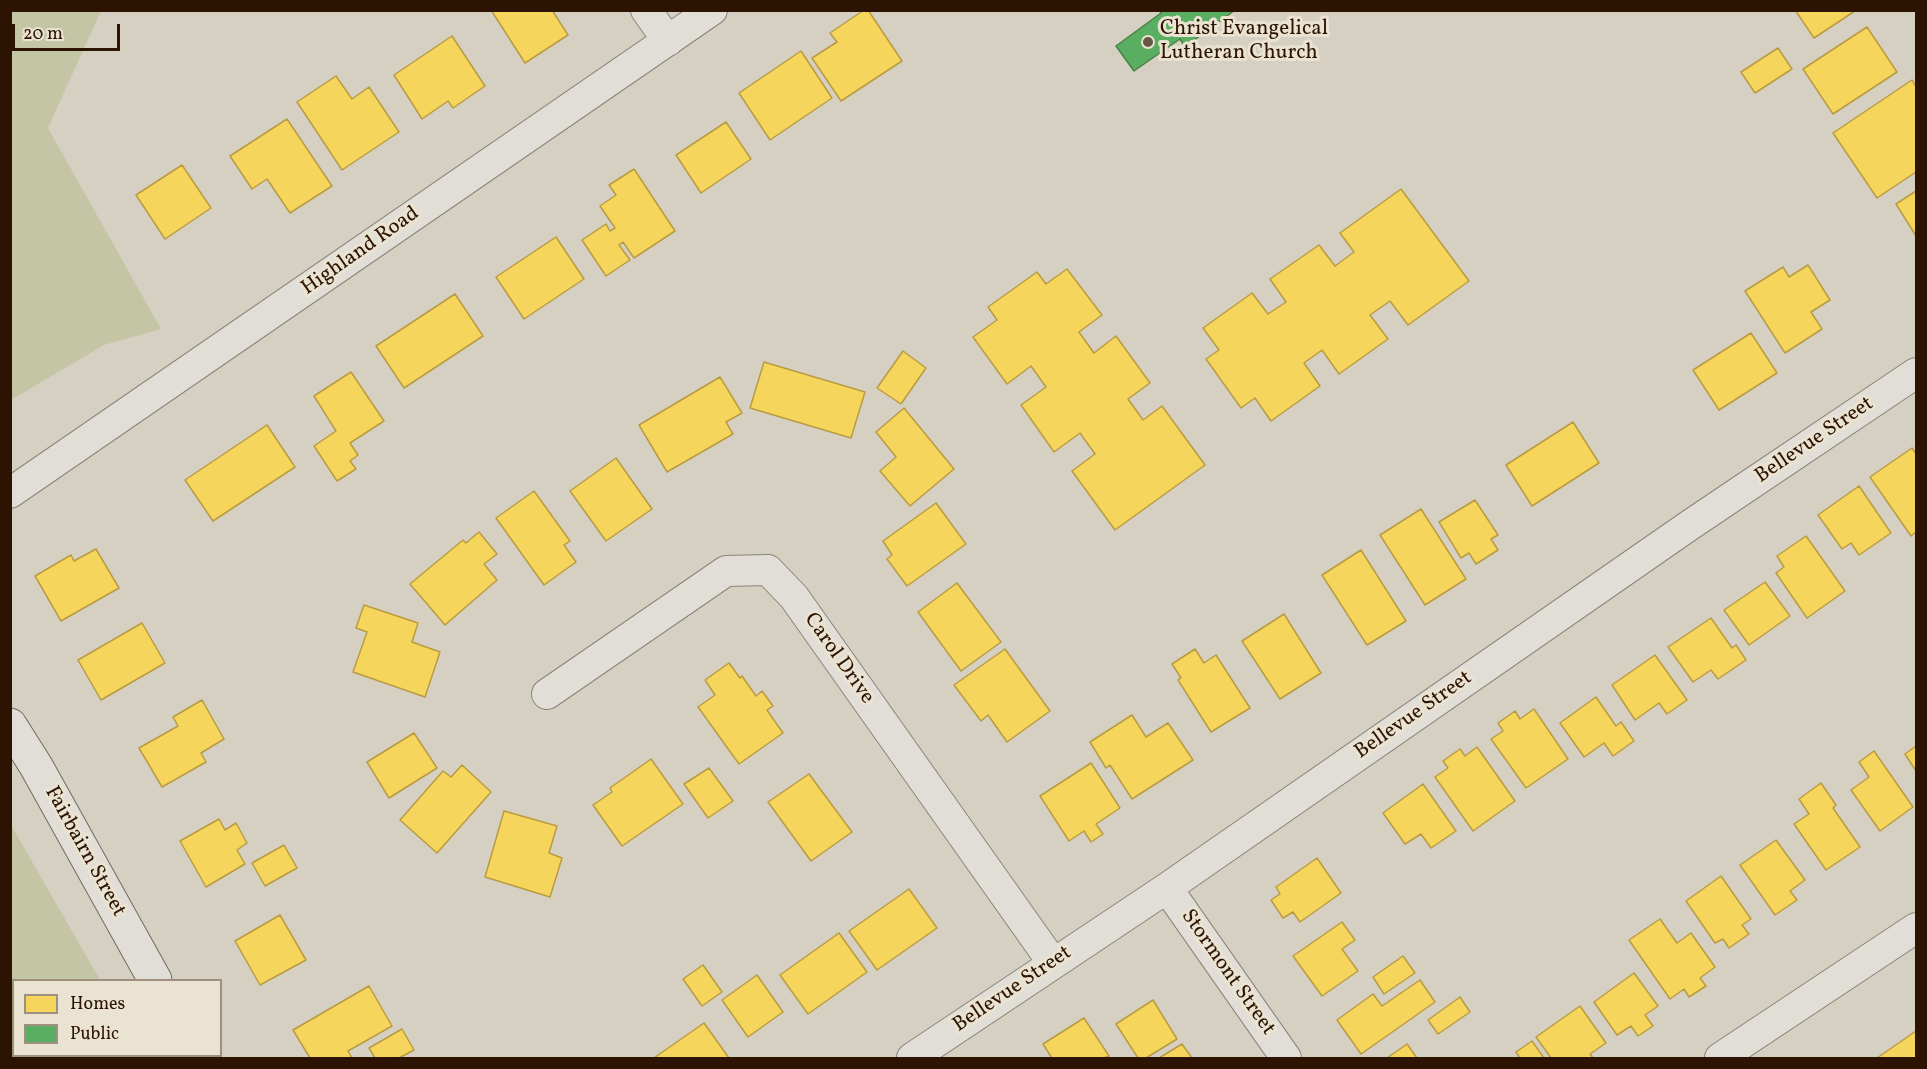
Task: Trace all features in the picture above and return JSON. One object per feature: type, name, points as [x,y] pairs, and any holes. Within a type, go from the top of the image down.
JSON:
[{"type":"main road","name":"Fairbairn Street","points":[[10,725],[36,766],[154,979]]},
{"type":"street","points":[[646,10],[668,41]]},
{"type":"street","name":"Highland Road","points":[[10,493],[712,10]]},
{"type":"street","name":"Bellevue Street","points":[[912,1059],[1167,888],[1690,525],[1917,373]]},
{"type":"street","name":"Carol Drive","points":[[547,694],[726,572],[768,570],[794,597],[1053,963]]},
{"type":"street","name":"Stormont Street","points":[[1167,888],[1286,1059]]},
{"type":"street","points":[[1720,1059],[1917,928]]},
{"type":"green space","points":[[10,11],[101,11],[48,128],[161,329],[104,345],[11,400]]},
{"type":"green space","points":[[11,825],[99,979],[12,979],[12,1057],[145,1058],[11,1058]]},
{"type":"building: Homes","points":[[491,10],[552,10],[568,35],[525,63]]},
{"type":"building: Homes","points":[[864,10],[868,10],[902,61],[841,101],[812,58],[837,42],[830,33]]},
{"type":"building: Homes","points":[[1795,10],[1855,10],[1855,11],[1814,38]]},
{"type":"building: Homes","points":[[1867,27],[1897,72],[1833,114],[1803,69]]},
{"type":"building: Homes","points":[[452,36],[485,86],[453,108],[448,101],[422,119],[394,75]]},
{"type":"building: Homes","points":[[1778,48],[1792,69],[1755,93],[1741,72]]},
{"type":"building: Homes","points":[[801,51],[832,98],[770,140],[739,93]]},
{"type":"building: Homes","points":[[336,76],[352,99],[369,87],[399,132],[342,170],[297,102]]},
{"type":"building: Homes","points":[[1912,80],[1916,87],[1916,172],[1877,198],[1833,133]]},
{"type":"building: Homes","points":[[287,119],[332,186],[290,213],[267,179],[252,189],[230,156]]},
{"type":"building: Homes","points":[[726,122],[751,159],[701,193],[676,155]]},
{"type":"building: Homes","points":[[182,165],[211,208],[165,239],[136,195]]},
{"type":"building: Homes","points":[[634,169],[675,231],[634,258],[623,242],[619,245],[630,260],[606,276],[582,240],[606,224],[610,231],[615,228],[600,206],[616,195],[609,185]]},
{"type":"building: Homes","points":[[1401,189],[1469,281],[1408,325],[1390,301],[1370,315],[1388,339],[1339,374],[1322,350],[1304,363],[1320,386],[1271,421],[1255,398],[1241,408],[1206,359],[1219,350],[1203,328],[1252,293],[1268,314],[1286,302],[1270,279],[1319,245],[1335,266],[1354,252],[1340,233]]},
{"type":"building: Homes","points":[[1916,191],[1916,236],[1896,204]]},
{"type":"building: Homes","points":[[556,237],[584,279],[524,319],[496,277]]},
{"type":"building: Homes","points":[[1808,265],[1830,300],[1811,312],[1822,329],[1785,353],[1745,291],[1783,267],[1789,277]]},
{"type":"building: Homes","points":[[1067,269],[1102,315],[1079,332],[1094,353],[1116,336],[1150,383],[1128,399],[1143,420],[1162,406],[1205,465],[1115,530],[1072,471],[1095,454],[1080,433],[1054,452],[1021,405],[1046,387],[1031,366],[1007,384],[973,337],[997,320],[988,307],[1037,272],[1046,284]]},
{"type":"building: Homes","points":[[455,294],[483,336],[404,388],[376,346]]},
{"type":"building: Homes","points":[[1751,333],[1777,373],[1719,410],[1693,370]]},
{"type":"building: Homes","points":[[903,351],[926,368],[901,404],[877,388]]},
{"type":"building: Homes","points":[[764,362],[865,392],[851,438],[750,408]]},
{"type":"building: Homes","points":[[351,372],[384,421],[350,443],[358,455],[350,461],[356,469],[337,481],[314,446],[336,431],[314,396]]},
{"type":"building: Homes","points":[[720,377],[742,413],[726,422],[733,434],[667,472],[639,425]]},
{"type":"building: Homes","points":[[904,408],[954,469],[910,506],[880,471],[896,457],[876,432]]},
{"type":"building: Homes","points":[[1573,422],[1599,463],[1532,506],[1506,465]]},
{"type":"building: Homes","points":[[267,425],[295,467],[213,521],[185,480]]},
{"type":"building: Homes","points":[[1912,448],[1916,454],[1916,532],[1911,536],[1870,477]]},
{"type":"building: Homes","points":[[616,458],[652,509],[606,541],[570,491]]},
{"type":"building: Homes","points":[[1859,486],[1891,533],[1859,555],[1851,543],[1842,549],[1818,515]]},
{"type":"building: Homes","points":[[534,491],[570,541],[564,545],[576,562],[544,585],[496,518]]},
{"type":"building: Homes","points":[[1475,500],[1498,535],[1491,539],[1498,550],[1476,564],[1469,553],[1461,558],[1439,522]]},
{"type":"building: Homes","points":[[936,503],[966,544],[907,586],[887,559],[892,555],[883,541]]},
{"type":"building: Homes","points":[[1421,509],[1466,579],[1425,605],[1380,535]]},
{"type":"building: Homes","points":[[479,532],[497,554],[484,564],[497,580],[445,625],[410,584],[463,540],[466,543]]},
{"type":"building: Homes","points":[[1806,536],[1845,591],[1807,618],[1776,573],[1784,567],[1777,556]]},
{"type":"building: Homes","points":[[96,549],[119,588],[61,621],[35,576],[71,555],[74,561]]},
{"type":"building: Homes","points":[[1361,550],[1406,621],[1367,645],[1322,575]]},
{"type":"building: Homes","points":[[1765,582],[1790,616],[1749,645],[1724,610]]},
{"type":"building: Homes","points":[[957,583],[1001,642],[961,671],[918,612]]},
{"type":"building: Homes","points":[[364,605],[418,623],[412,642],[440,652],[425,697],[353,672],[367,632],[356,628]]},
{"type":"building: Homes","points":[[1284,614],[1321,673],[1280,699],[1242,641]]},
{"type":"building: Homes","points":[[1711,618],[1732,648],[1736,645],[1746,660],[1718,679],[1711,670],[1693,682],[1668,647]]},
{"type":"building: Homes","points":[[142,623],[165,663],[101,700],[78,660]]},
{"type":"building: Homes","points":[[1005,649],[1050,711],[1007,742],[988,715],[981,721],[954,685]]},
{"type":"building: Homes","points":[[1195,649],[1204,663],[1216,655],[1250,708],[1211,732],[1178,680],[1181,678],[1172,664]]},
{"type":"building: Homes","points":[[1655,655],[1687,700],[1667,714],[1659,703],[1635,720],[1612,685]]},
{"type":"building: Homes","points":[[729,663],[740,678],[742,676],[756,696],[762,691],[773,706],[767,710],[783,733],[739,764],[698,707],[715,695],[705,680]]},
{"type":"building: Homes","points":[[1596,697],[1616,726],[1621,722],[1634,741],[1613,756],[1604,743],[1584,757],[1560,723]]},
{"type":"building: Homes","points":[[202,700],[224,739],[201,753],[206,762],[162,787],[139,748],[178,726],[173,717]]},
{"type":"building: Homes","points":[[1534,709],[1568,759],[1526,788],[1491,739],[1503,731],[1498,723],[1515,711],[1520,719]]},
{"type":"building: Homes","points":[[1132,715],[1146,737],[1168,723],[1193,760],[1132,799],[1110,765],[1106,768],[1090,742]]},
{"type":"building: Homes","points":[[414,733],[437,768],[389,798],[367,762]]},
{"type":"building: Homes","points":[[1916,746],[1916,771],[1905,754]]},
{"type":"building: Homes","points":[[1477,747],[1515,801],[1473,831],[1435,777],[1448,768],[1443,761],[1460,749],[1465,756]]},
{"type":"building: Homes","points":[[1874,751],[1913,807],[1880,831],[1851,790],[1869,777],[1859,762]]},
{"type":"building: Homes","points":[[651,759],[683,804],[622,846],[593,805],[612,792],[610,788]]},
{"type":"building: Homes","points":[[1091,763],[1120,808],[1096,824],[1103,834],[1091,842],[1084,831],[1069,841],[1040,796]]},
{"type":"building: Homes","points":[[462,765],[491,792],[437,853],[400,820],[443,771],[451,777]]},
{"type":"building: Homes","points":[[709,768],[733,801],[708,818],[684,784]]},
{"type":"building: Homes","points":[[809,774],[852,832],[811,861],[768,802]]},
{"type":"building: Homes","points":[[1821,783],[1836,805],[1833,808],[1860,847],[1826,870],[1794,824],[1809,814],[1799,799]]},
{"type":"building: Homes","points":[[1423,784],[1456,831],[1431,848],[1421,834],[1405,844],[1383,813]]},
{"type":"building: Homes","points":[[504,811],[557,826],[549,853],[562,858],[550,897],[485,877]]},
{"type":"building: Homes","points":[[219,819],[225,830],[236,823],[247,843],[237,850],[245,864],[206,887],[180,841]]},
{"type":"building: Homes","points":[[1776,840],[1805,880],[1790,891],[1797,900],[1775,915],[1740,865]]},
{"type":"building: Homes","points":[[284,845],[297,868],[265,886],[252,863]]},
{"type":"building: Homes","points":[[1317,858],[1341,893],[1300,922],[1293,912],[1283,918],[1271,900],[1280,894],[1276,887]]},
{"type":"building: Homes","points":[[1721,876],[1751,919],[1742,925],[1749,934],[1729,948],[1723,939],[1715,943],[1686,901]]},
{"type":"building: Homes","points":[[909,889],[937,928],[877,970],[849,931]]},
{"type":"building: Homes","points":[[280,915],[306,960],[260,985],[235,941]]},
{"type":"building: Homes","points":[[1660,919],[1677,943],[1691,933],[1715,967],[1700,978],[1706,986],[1689,997],[1684,989],[1670,999],[1629,940]]},
{"type":"building: Homes","points":[[1342,922],[1355,940],[1342,949],[1358,971],[1322,996],[1293,956]]},
{"type":"building: Homes","points":[[839,933],[867,972],[808,1014],[780,975]]},
{"type":"building: Homes","points":[[1403,956],[1415,973],[1384,994],[1373,977]]},
{"type":"building: Homes","points":[[703,965],[722,992],[702,1006],[683,979]]},
{"type":"building: Homes","points":[[1634,973],[1658,1006],[1645,1015],[1653,1026],[1638,1036],[1631,1026],[1617,1035],[1594,1002]]},
{"type":"building: Homes","points":[[757,975],[783,1012],[748,1037],[722,1000]]},
{"type":"building: Homes","points":[[1420,980],[1435,1002],[1361,1054],[1337,1020],[1373,994],[1382,1006]]},
{"type":"building: Homes","points":[[369,986],[392,1026],[348,1051],[352,1058],[310,1058],[293,1030]]},
{"type":"building: Homes","points":[[1460,997],[1470,1012],[1438,1034],[1428,1020]]},
{"type":"building: Homes","points":[[1153,1000],[1177,1039],[1146,1058],[1138,1058],[1116,1024]]},
{"type":"building: Homes","points":[[1580,1006],[1606,1043],[1590,1054],[1593,1058],[1551,1058],[1536,1037]]},
{"type":"building: Homes","points":[[1084,1018],[1109,1056],[1104,1058],[1052,1058],[1043,1044]]},
{"type":"building: Homes","points":[[704,1023],[729,1058],[654,1058]]},
{"type":"building: Homes","points":[[402,1029],[414,1050],[399,1058],[375,1058],[369,1048]]},
{"type":"building: Homes","points":[[1916,1031],[1916,1058],[1877,1058]]},
{"type":"building: Homes","points":[[1532,1041],[1544,1058],[1520,1058],[1516,1052]]},
{"type":"building: Homes","points":[[1182,1044],[1192,1058],[1159,1058]]},
{"type":"building: Homes","points":[[1407,1044],[1417,1058],[1387,1058]]},
{"type":"building: Public","name":"Christ Evangelical Lutheran Church","points":[[1159,10],[1235,10],[1185,47],[1180,39],[1134,71],[1116,46],[1161,13]]},
{"type":"place","name":"Christ Evangelical Lutheran Church","points":[[1148,42]]}]
